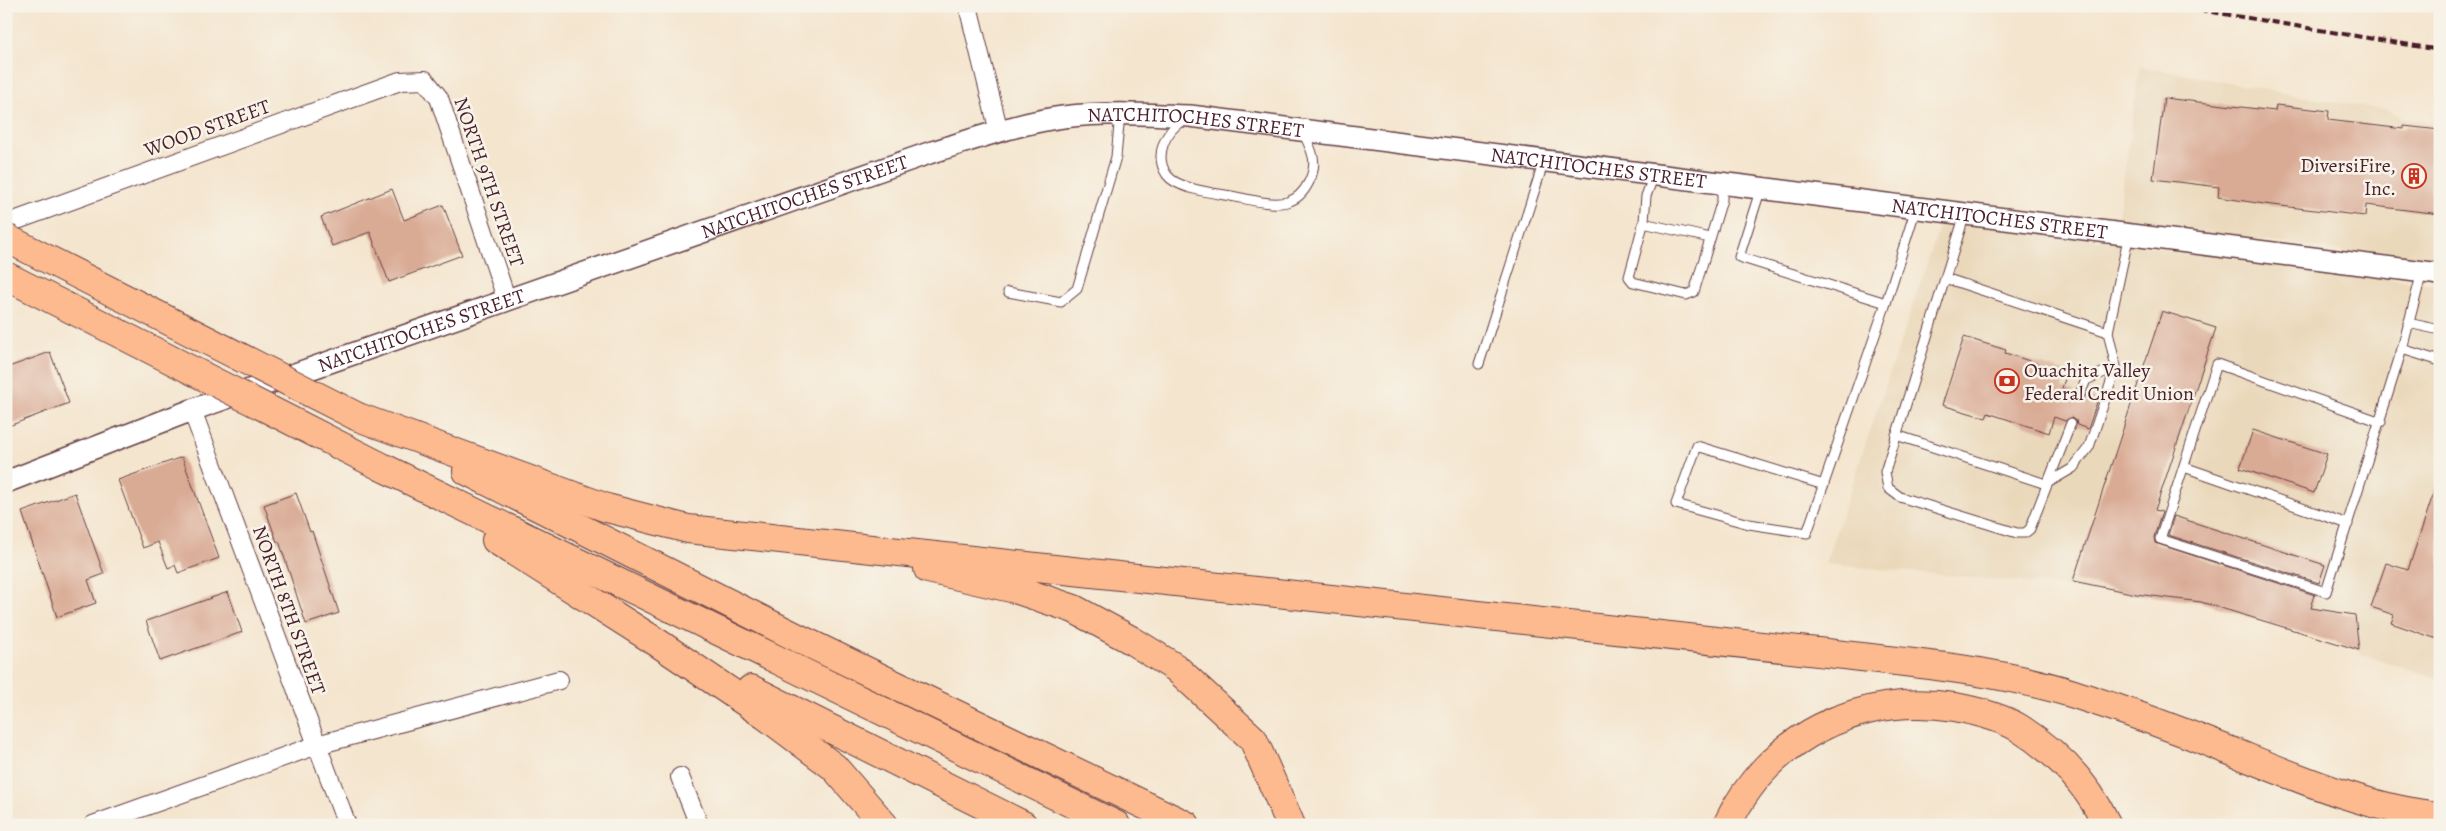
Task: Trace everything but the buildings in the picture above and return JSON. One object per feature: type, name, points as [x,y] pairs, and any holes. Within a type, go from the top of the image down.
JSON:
[{"type":"highway","points":[[6,238],[798,638],[1186,825]]},
{"type":"highway","points":[[6,276],[384,468],[1116,825]]},
{"type":"highway","points":[[358,417],[608,508],[688,529],[919,567],[1015,589],[1074,609],[1131,640],[1176,668],[1254,739],[1291,825]]},
{"type":"highway","points":[[384,468],[658,643],[766,716],[834,768],[884,825]]},
{"type":"highway","points":[[688,529],[1827,653],[2007,676],[2091,700],[2221,747],[2291,776],[2360,798],[2440,816]]},
{"type":"highway","points":[[658,643],[1023,825]]},
{"type":"highway","points":[[1727,825],[1736,806],[1757,778],[1772,761],[1799,741],[1827,724],[1863,710],[1895,704],[1932,704],[1976,711],[2018,727],[2052,752],[2079,779],[2098,806],[2107,825]]},
{"type":"street","points":[[968,6],[999,132]]},
{"type":"street","name":"WOOD STREET","points":[[6,224],[400,81],[425,80]]},
{"type":"street","name":"NORTH 9TH STREET","points":[[425,80],[439,98],[507,301]]},
{"type":"street","name":"NATCHITOCHES STREET","points":[[6,482],[192,410],[929,152],[999,132],[1062,117],[1110,114],[1190,116],[2431,272]]},
{"type":"street","name":"NORTH 8TH STREET","points":[[192,410],[347,825]]},
{"type":"street","points":[[93,825],[317,745],[559,680]]},
{"type":"street","points":[[680,777],[699,825]]},
{"type":"lane","points":[[1008,292],[1061,302],[1077,289],[1116,157],[1118,125],[1110,114]]},
{"type":"lane","points":[[1190,116],[1173,126],[1162,142],[1162,161],[1167,175],[1181,185],[1271,202],[1287,202],[1301,196],[1310,183],[1313,154],[1302,130]]},
{"type":"lane","points":[[1479,364],[1544,160]]},
{"type":"lane","points":[[1654,174],[1646,196],[1643,223],[1629,277],[1633,282],[1686,295],[1694,292],[1722,200],[1722,183]]},
{"type":"lane","points":[[1761,188],[1739,257],[1886,303]]},
{"type":"lane","points":[[1824,485],[1697,446],[1676,504],[1749,524],[1807,533],[1824,485],[1886,303],[1917,208]]},
{"type":"lane","points":[[1966,214],[1884,472],[1888,488],[1900,497],[2017,533],[2025,533],[2030,530],[2046,484],[2071,423]]},
{"type":"lane","points":[[1643,223],[1710,238]]},
{"type":"lane","points":[[1896,435],[2046,484],[2073,468],[2089,447],[2116,366],[2108,332],[2129,234]]},
{"type":"lane","points":[[2381,422],[2217,364],[2160,539],[2326,592],[2381,422],[2408,323],[2431,272]]},
{"type":"lane","points":[[1945,278],[2108,332]]},
{"type":"lane","points":[[2408,323],[2440,330]]},
{"type":"lane","points":[[2402,348],[2440,361]]},
{"type":"lane","points":[[2080,394],[2086,380],[2116,366]]},
{"type":"lane","points":[[2184,467],[2348,524]]},
{"type":"shaded area","points":[[2140,66],[2298,96],[2388,110],[2402,118],[2440,125],[2440,264],[2117,222]]},
{"type":"shaded area","points":[[1942,219],[2440,285],[2440,679],[2360,654],[2359,650],[2201,602],[2061,586],[1825,564]]},
{"type":"railway","points":[[2176,6],[2440,50]]},
{"type":"place","name":"DiversiFire, Inc.","points":[[2414,176]]},
{"type":"place","name":"Ouachita Valley Federal Credit Union","points":[[2007,381]]}]
